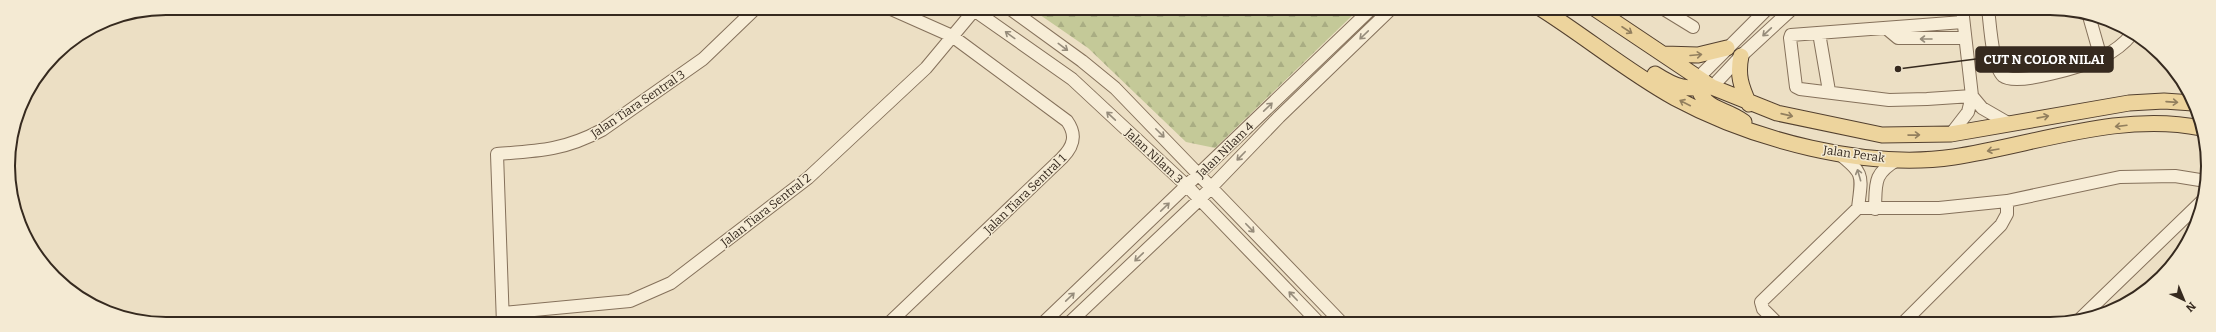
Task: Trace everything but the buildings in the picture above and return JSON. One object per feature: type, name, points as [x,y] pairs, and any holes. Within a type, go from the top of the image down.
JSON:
[{"type":"main road","name":"Jalan Perak","points":[[1551,15],[1675,98],[1722,122],[1759,134],[1837,152],[1897,160],[1953,157],[2015,146],[2073,132],[2130,125],[2162,124],[2196,127]]},
{"type":"main road","name":"Jalan Perak","points":[[1605,15],[1664,54],[1702,85],[1749,104],[1777,113],[1882,135],[1951,134],[2129,103],[2164,101],[2187,103]]},
{"type":"main road","points":[[1582,35],[1613,47],[1667,82],[1687,90],[1702,85]]},
{"type":"main road","points":[[1664,54],[1698,55],[1727,48]]},
{"type":"main road","points":[[1741,56],[1739,66],[1740,84],[1749,104]]},
{"type":"main road","points":[[1702,85],[1699,94],[1706,103],[1737,117],[1759,134]]},
{"type":"street","name":"Jalan Tiara Sentral 3","points":[[503,317],[497,154],[550,150],[585,139],[602,130],[703,59],[749,15]]},
{"type":"street","points":[[905,15],[952,36]]},
{"type":"street","name":"Jalan Tiara Sentral 2","points":[[510,317],[630,301],[672,283],[808,178],[926,68],[969,15]]},
{"type":"street","name":"Jalan Nilam 3","points":[[982,15],[1072,80],[1187,186],[1313,317]]},
{"type":"street","name":"Jalan Nilam 3","points":[[1019,15],[1082,61],[1115,88],[1172,145],[1198,174],[1336,317]]},
{"type":"street","name":"Jalan Nilam 4","points":[[1049,317],[1365,15]]},
{"type":"street","name":"Jalan Nilam 4","points":[[1075,317],[1199,200],[1279,117],[1385,15]]},
{"type":"street","points":[[1673,15],[1693,27]]},
{"type":"street","points":[[1702,85],[1727,48],[1761,15]]},
{"type":"street","points":[[1702,85],[1741,56],[1785,15]]},
{"type":"street","points":[[1951,134],[1968,112],[1972,96],[1962,15]]},
{"type":"street","points":[[1989,15],[1997,67],[2004,76],[2010,80],[2046,75],[2101,58],[2121,46],[2129,37]]},
{"type":"street","points":[[2090,20],[2101,58]]},
{"type":"street","points":[[1963,22],[1791,35],[1790,38],[1796,87],[1889,100],[1927,100],[1972,96]]},
{"type":"street","points":[[1886,28],[1898,38],[1965,38]]},
{"type":"street","points":[[1819,33],[1829,91]]},
{"type":"street","name":"Jalan Tiara Sentral 1","points":[[895,317],[1062,158],[1068,152],[1074,140],[1072,128],[1067,122],[952,36]]},
{"type":"street","points":[[1972,96],[1982,108],[2008,124]]},
{"type":"street","points":[[1771,317],[1763,309],[1762,302],[1858,208],[1861,179],[1859,170],[1837,152]]},
{"type":"street","points":[[1875,209],[1876,179],[1879,173],[1897,160]]},
{"type":"street","points":[[1858,208],[1939,208],[2007,201],[2120,176],[2175,176],[2201,180]]},
{"type":"street","points":[[1909,317],[2001,225],[2007,214],[2007,201]]},
{"type":"street","points":[[2086,313],[2195,208]]},
{"type":"green space","points":[[1040,15],[1353,15],[1215,148],[1186,142],[1088,48]]},
{"type":"place","name":"CUT N COLOR NILAI","points":[[1898,69]]}]
